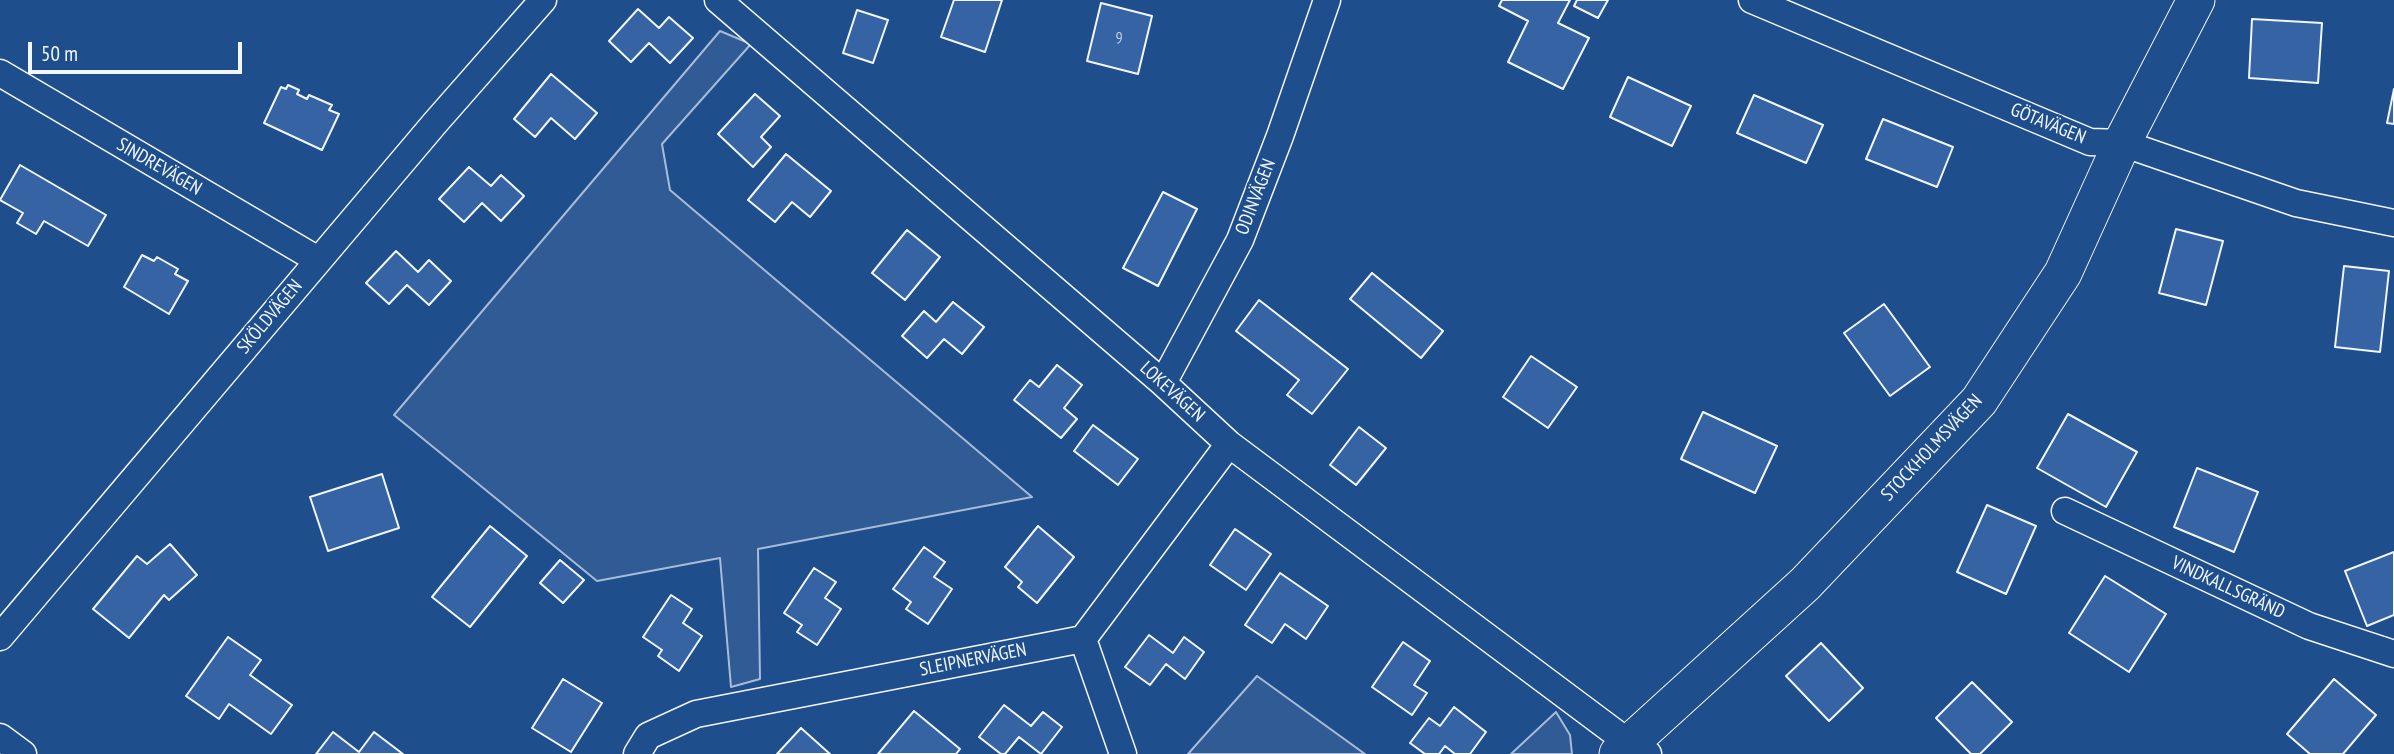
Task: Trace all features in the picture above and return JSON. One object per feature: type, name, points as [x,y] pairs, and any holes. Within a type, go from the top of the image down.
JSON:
[{"type":"street","name":"SKÖLDVÄGEN","points":[[0,637],[318,260],[543,0]]},
{"type":"street","name":"LOKEVÄGEN","points":[[718,0],[1163,383],[1229,444],[1632,750]]},
{"type":"street","name":"ODINVÄGEN","points":[[1163,383],[1240,240],[1280,136],[1326,0]]},
{"type":"street","name":"GÖTAVÄGEN","points":[[1752,0],[2090,142],[2122,143],[2295,203],[2394,223]]},
{"type":"street","name":"STOCKHOLMSVÄGEN","points":[[1632,750],[1805,584],[1979,401],[2063,273],[2122,143],[2196,0]]},
{"type":"street","name":"SINDREVÄGEN","points":[[0,73],[318,260]]},
{"type":"street","points":[[1123,754],[1083,639],[1229,444]]},
{"type":"street","name":"VINDKALLSGRÄND","points":[[2065,512],[2309,626],[2394,654]]},
{"type":"street","name":"SLEIPNERVÄGEN","points":[[637,754],[648,736],[696,714],[1083,639]]},
{"type":"street","points":[[0,737],[23,754]]},
{"type":"shaded area","points":[[720,31],[751,44],[662,144],[670,190],[1032,497],[758,549],[760,679],[731,687],[720,558],[597,581],[394,415]]},
{"type":"shaded area","points":[[1257,676],[1365,754],[1188,754]]},
{"type":"shaded area","points":[[1556,712],[1570,735],[1572,754],[1511,754]]},
{"type":"building","points":[[954,0],[1002,0],[985,52],[941,37]]},
{"type":"building","points":[[1502,0],[1570,0],[1558,23],[1589,38],[1563,89],[1508,62],[1528,21],[1499,6]]},
{"type":"building","points":[[1577,0],[1608,0],[1598,18],[1574,6]]},
{"type":"building","points":[[1101,3],[1152,16],[1138,74],[1087,61]]},
{"type":"building","points":[[638,9],[659,28],[669,17],[693,38],[670,63],[649,43],[631,62],[609,41]]},
{"type":"building","points":[[857,10],[888,20],[873,63],[843,53]]},
{"type":"building","points":[[2252,19],[2322,23],[2318,83],[2249,78]]},
{"type":"building","points":[[551,74],[597,113],[575,139],[551,118],[535,137],[514,119]]},
{"type":"building","points":[[1628,77],[1691,106],[1672,146],[1610,117]]},
{"type":"building","points":[[288,85],[299,90],[297,94],[307,99],[309,95],[332,105],[329,110],[339,114],[322,150],[264,123],[281,87],[286,89]]},
{"type":"building","points":[[2394,89],[2394,124],[2387,123]]},
{"type":"building","points":[[755,94],[780,116],[761,137],[771,147],[753,167],[718,134]]},
{"type":"building","points":[[1754,95],[1823,125],[1806,163],[1737,133]]},
{"type":"building","points":[[1883,119],[1953,147],[1937,187],[1866,159]]},
{"type":"building","points":[[786,154],[831,191],[810,217],[792,202],[775,222],[748,200]]},
{"type":"building","points":[[20,165],[106,215],[88,246],[44,221],[36,234],[17,223],[23,213],[0,200]]},
{"type":"building","points":[[469,167],[491,186],[501,175],[524,196],[501,221],[482,203],[464,222],[439,199]]},
{"type":"building","points":[[1163,192],[1197,209],[1158,286],[1123,268]]},
{"type":"building","points":[[2176,229],[2223,241],[2206,305],[2159,293]]},
{"type":"building","points":[[907,230],[940,257],[905,300],[872,273]]},
{"type":"building","points":[[396,251],[418,272],[429,260],[451,281],[429,305],[407,285],[389,304],[366,283]]},
{"type":"building","points":[[142,255],[154,261],[157,257],[178,269],[175,274],[188,281],[169,314],[124,287]]},
{"type":"building","points":[[2344,266],[2389,271],[2380,352],[2335,347]]},
{"type":"building","points":[[1372,273],[1443,331],[1421,358],[1350,299]]},
{"type":"building","points":[[1259,300],[1348,369],[1312,414],[1287,395],[1299,380],[1236,331]]},
{"type":"building","points":[[953,302],[984,327],[962,354],[944,339],[927,358],[902,336],[924,311],[936,322]]},
{"type":"building","points":[[1884,304],[1930,367],[1890,396],[1844,333]]},
{"type":"building","points":[[1531,356],[1577,387],[1548,428],[1503,397]]},
{"type":"building","points":[[1057,365],[1082,385],[1064,408],[1077,419],[1061,438],[1014,400],[1030,380],[1039,387]]},
{"type":"building","points":[[1703,412],[1777,446],[1755,493],[1681,459]]},
{"type":"building","points":[[2068,414],[2137,452],[2106,507],[2037,468]]},
{"type":"building","points":[[1093,425],[1138,459],[1118,485],[1074,451]]},
{"type":"building","points":[[1359,427],[1386,448],[1356,485],[1330,465]]},
{"type":"building","points":[[2197,468],[2258,492],[2234,552],[2174,527]]},
{"type":"building","points":[[382,474],[399,528],[328,551],[310,497]]},
{"type":"building","points":[[1987,505],[2036,526],[2006,594],[1957,572]]},
{"type":"building","points":[[490,526],[527,556],[470,627],[432,597]]},
{"type":"building","points":[[1038,526],[1074,557],[1037,603],[1018,587],[1022,582],[1005,567]]},
{"type":"building","points":[[1235,529],[1271,554],[1246,590],[1210,565]]},
{"type":"building","points":[[170,544],[197,575],[169,600],[164,595],[129,638],[93,609],[137,556],[147,564]]},
{"type":"building","points":[[924,547],[945,562],[934,577],[952,589],[928,624],[906,609],[911,602],[893,589]]},
{"type":"building","points":[[2394,552],[2394,615],[2367,626],[2345,571]]},
{"type":"building","points":[[560,560],[584,580],[563,603],[540,583]]},
{"type":"building","points":[[814,568],[836,582],[825,598],[841,609],[817,645],[797,632],[802,625],[784,613]]},
{"type":"building","points":[[1280,573],[1328,606],[1306,639],[1285,624],[1272,643],[1245,625]]},
{"type":"building","points":[[2105,576],[2166,614],[2129,672],[2069,633]]},
{"type":"building","points":[[671,595],[692,609],[683,623],[702,636],[679,671],[658,656],[662,650],[643,637]]},
{"type":"building","points":[[1149,635],[1173,653],[1184,637],[1204,652],[1185,679],[1166,664],[1150,685],[1125,667]]},
{"type":"building","points":[[228,637],[261,660],[250,675],[292,705],[271,734],[229,704],[219,719],[186,696]]},
{"type":"building","points":[[1403,642],[1430,661],[1414,685],[1427,693],[1412,715],[1372,687]]},
{"type":"building","points":[[1821,643],[1863,688],[1829,721],[1786,676]]},
{"type":"building","points":[[563,679],[602,703],[571,752],[532,728]]},
{"type":"building","points":[[2334,679],[2376,715],[2343,754],[2310,754],[2287,734]]},
{"type":"building","points":[[1972,682],[2012,722],[1980,754],[1971,754],[1936,718]]},
{"type":"building","points":[[1004,705],[1031,726],[1043,712],[1062,727],[1041,754],[1019,737],[1005,754],[1001,754],[979,737]]},
{"type":"building","points":[[1454,707],[1486,732],[1470,754],[1455,754],[1445,746],[1439,754],[1425,754],[1410,743],[1429,718],[1440,726]]},
{"type":"building","points":[[914,711],[960,749],[956,754],[878,754]]},
{"type":"building","points":[[801,728],[830,754],[777,754]]},
{"type":"building","points":[[333,732],[359,752],[374,732],[403,754],[316,754]]}]
